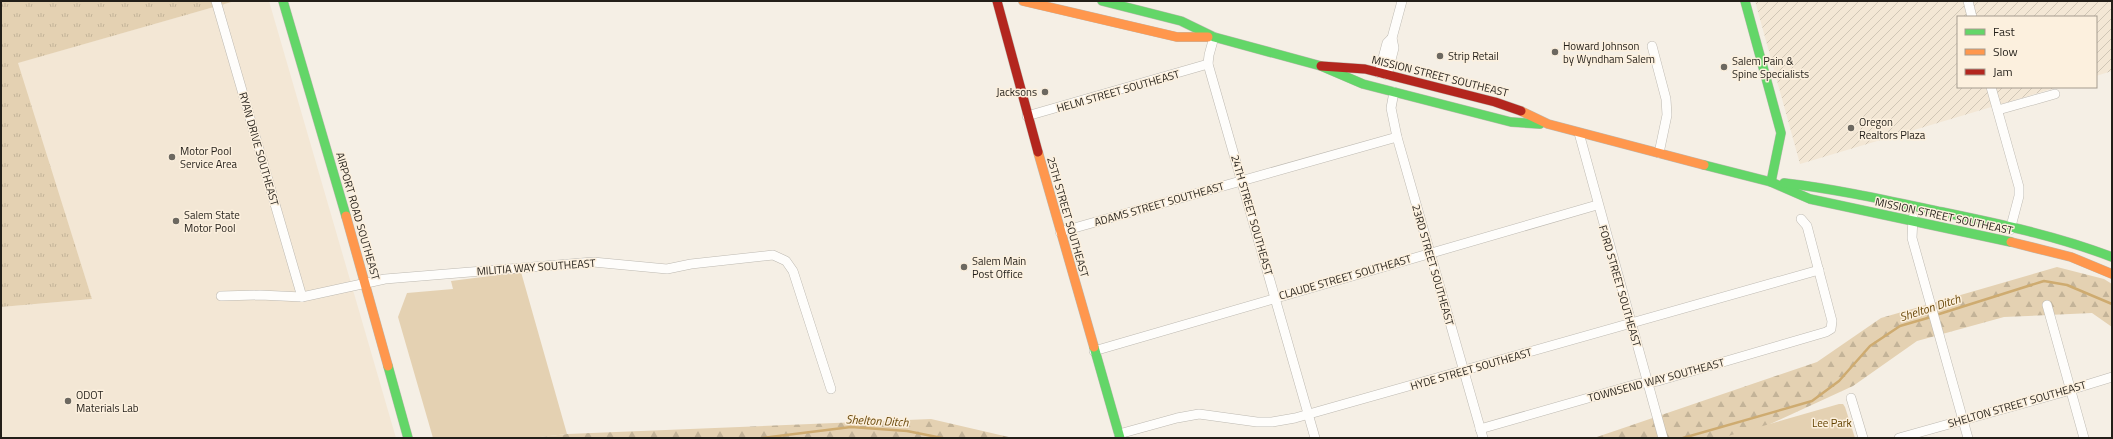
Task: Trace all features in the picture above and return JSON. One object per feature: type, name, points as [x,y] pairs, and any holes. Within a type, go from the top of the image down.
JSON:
[{"type":"main road","name":"AIRPORT ROAD SOUTHEAST","points":[[283,1],[365,283],[408,438]]},
{"type":"main road","name":"25TH STREET SOUTHEAST","points":[[997,1],[1027,116],[1119,436]]},
{"type":"main road","name":"MISSION STREET SOUTHEAST","points":[[1023,1],[1177,37],[1214,37]]},
{"type":"main road","name":"MISSION STREET SOUTHEAST","points":[[1102,1],[1181,21],[1214,37],[1322,66],[1363,84],[1511,122],[1548,124]]},
{"type":"main road","points":[[1745,1],[1780,130],[1780,144],[1771,182]]},
{"type":"main road","name":"MISSION STREET SOUTHEAST","points":[[1322,66],[1365,69],[1514,108],[1548,124],[1579,133],[1771,182],[1810,199],[1912,222],[2008,241],[2071,257],[2111,272]]},
{"type":"main road","points":[[1394,92],[1396,88],[1400,87],[1437,88]]},
{"type":"main road","name":"MISSION STREET SOUTHEAST","points":[[1771,182],[1817,186],[2011,227],[2070,242],[2112,257]]},
{"type":"street","name":"RYAN DRIVE SOUTHEAST","points":[[216,1],[302,297]]},
{"type":"street","points":[[1383,74],[1394,48],[1392,38],[1402,1]]},
{"type":"street","points":[[1968,1],[1972,16]]},
{"type":"street","name":"24TH STREET SOUTHEAST","points":[[1214,37],[1208,64],[1315,438]]},
{"type":"street","points":[[1652,46],[1666,100],[1667,115],[1659,153]]},
{"type":"street","name":"HELM STREET SOUTHEAST","points":[[1027,116],[1208,64]]},
{"type":"street","points":[[1991,88],[2019,187],[2019,196],[2008,241]]},
{"type":"street","name":"23RD STREET SOUTHEAST","points":[[1394,92],[1391,100],[1391,108],[1397,137],[1483,438]]},
{"type":"street","points":[[1998,110],[2055,94]]},
{"type":"street","name":"FORD STREET SOUTHEAST","points":[[1579,133],[1597,205],[1632,323],[1662,438]]},
{"type":"street","name":"ADAMS STREET SOUTHEAST","points":[[1060,232],[1397,137]]},
{"type":"street","name":"CLAUDE STREET SOUTHEAST","points":[[1094,351],[1597,205]]},
{"type":"street","points":[[1915,206],[1912,222],[1912,238],[1930,308],[1968,438]]},
{"type":"street","points":[[1801,219],[1807,226],[1819,270]]},
{"type":"street","name":"MILITIA WAY SOUTHEAST","points":[[221,296],[260,295],[302,297],[385,279],[593,262],[667,269],[691,264],[773,255],[786,261],[793,271],[831,389]]},
{"type":"street","name":"HYDE STREET SOUTHEAST","points":[[1119,436],[1177,418],[1199,414],[1272,422],[1309,414],[1819,270]]},
{"type":"street","name":"TOWNSEND WAY SOUTHEAST","points":[[1480,429],[1637,384],[1820,335],[1831,329],[1832,321],[1819,270]]},
{"type":"street","points":[[2047,305],[2084,438]]},
{"type":"street","name":"SHELTON STREET SOUTHEAST","points":[[1899,438],[2071,390],[2112,377]]},
{"type":"street","points":[[1851,398],[1863,438]]},
{"type":"shaded area","points":[[235,1],[269,1],[396,438],[1,438],[1,307],[92,299],[17,63]]},
{"type":"shaded area","points":[[1755,1],[2112,1],[2112,71],[2097,76],[2097,16],[1957,16],[1957,88],[2055,88],[1800,164]]},
{"type":"green space","points":[[1,1],[235,1],[18,63],[92,299],[1,307]]},
{"type":"green space","points":[[2057,267],[2104,279],[2112,284],[2112,327],[2092,313],[2004,317],[1917,341],[1853,386],[1740,438],[1594,438],[1817,362],[1881,318]]},
{"type":"green space","points":[[521,272],[567,434],[532,438],[433,438],[398,317],[407,293],[453,289],[451,281]]},
{"type":"green space","name":"Lee Park","points":[[1843,404],[1845,407],[1855,438],[1721,438]]},
{"type":"green space","points":[[931,419],[1013,438],[531,438],[567,434]]},
{"type":"waterway","name":"Shelton Ditch","points":[[1936,315],[2044,281],[2067,285],[2112,304]]},
{"type":"waterway","name":"Shelton Ditch","points":[[1683,438],[1812,401],[1839,381],[1870,346],[1900,326],[1931,317]]},
{"type":"waterway","name":"Shelton Ditch","points":[[762,438],[851,427],[907,431],[942,438]]},
{"type":"traffic: fast","points":[[283,1],[346,216]]},
{"type":"traffic: fast","points":[[1102,1],[1181,21],[1214,37],[1321,66],[1363,84],[1511,122],[1540,124]]},
{"type":"traffic: fast","points":[[1745,1],[1781,133],[1771,182]]},
{"type":"traffic: fast","points":[[1704,165],[1771,182],[1810,199],[2011,242]]},
{"type":"traffic: fast","points":[[1784,183],[1863,196],[2007,226],[2070,243],[2112,257]]},
{"type":"traffic: fast","points":[[1094,347],[1120,438]]},
{"type":"traffic: fast","points":[[388,366],[408,438]]},
{"type":"traffic: slow","points":[[1023,1],[1177,37],[1208,37]]},
{"type":"traffic: slow","points":[[1521,111],[1548,124],[1704,165]]},
{"type":"traffic: slow","points":[[1038,152],[1094,347]]},
{"type":"traffic: slow","points":[[346,216],[388,366]]},
{"type":"traffic: slow","points":[[2011,242],[2071,257],[2112,274]]},
{"type":"traffic: jam","points":[[997,1],[1038,152]]},
{"type":"traffic: jam","points":[[1321,66],[1365,69],[1495,102],[1521,111]]},
{"type":"place","name":"Howard Johnson by Wyndham Salem","points":[[1555,52]]},
{"type":"place","name":"Strip Retail","points":[[1440,56]]},
{"type":"place","name":"Salem Pain & Spine Specialists","points":[[1724,67]]},
{"type":"place","name":"Jacksons","points":[[1045,92]]},
{"type":"place","name":"Oregon Realtors Plaza","points":[[1851,128]]},
{"type":"place","name":"Motor Pool Service Area","points":[[172,157]]},
{"type":"place","name":"Salem State Motor Pool","points":[[176,221]]},
{"type":"place","name":"Salem Main Post Office","points":[[964,267]]},
{"type":"place","name":"ODOT Materials Lab","points":[[68,401]]}]
